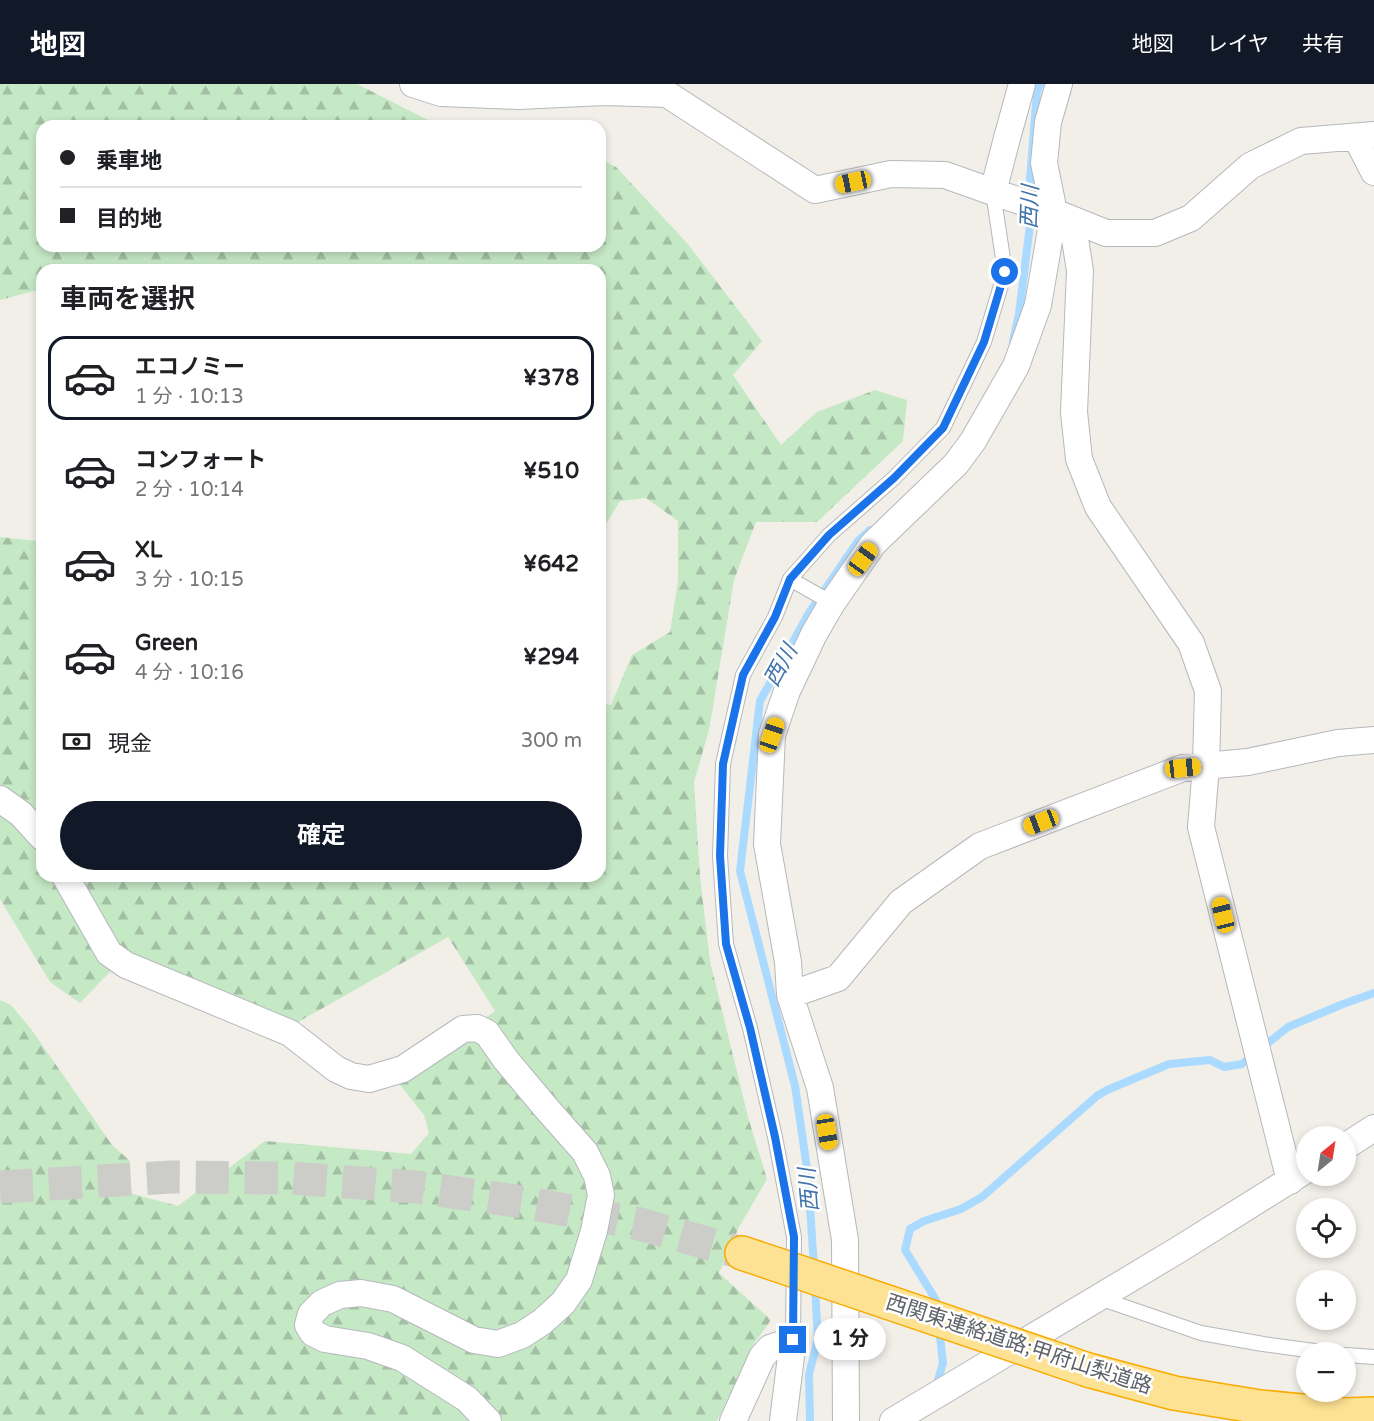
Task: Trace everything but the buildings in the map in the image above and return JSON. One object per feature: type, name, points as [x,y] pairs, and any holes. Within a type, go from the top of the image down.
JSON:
[{"type":"highway","name":"西関東連絡道路;甲府山梨道路","points":[[742,1253],[1088,1370],[1174,1393],[1260,1407],[1344,1415],[1374,1414]]},
{"type":"street","points":[[413,84],[441,93],[518,96],[605,92],[668,94],[815,190],[891,174],[945,175],[1106,233],[1155,233],[1191,218],[1250,166],[1301,141],[1365,136],[1374,172]]},
{"type":"street","points":[[993,192],[1022,84]]},
{"type":"street","points":[[1059,84],[1048,122],[1044,163],[1080,271],[1074,412],[1079,459],[1098,507],[1191,643],[1208,691],[1206,766],[1201,827],[1296,1169]]},
{"type":"street","points":[[846,1421],[845,1239],[820,1088],[790,995],[788,962],[767,844],[772,735],[787,691],[814,634],[832,603],[873,544],[956,464],[973,441],[1016,366],[1038,305],[1063,216]]},
{"type":"street","points":[[790,995],[838,978],[901,902],[980,846],[1183,768],[1248,762],[1338,743],[1374,740]]},
{"type":"street","points":[[0,799],[21,814],[36,830]]},
{"type":"street","points":[[68,882],[109,953],[126,965],[290,1034],[336,1069],[351,1076],[369,1079],[403,1069],[464,1029],[477,1028],[487,1033],[506,1060],[585,1152],[597,1176],[601,1195],[594,1231],[579,1280],[563,1303],[542,1322],[522,1335],[498,1344],[474,1340],[393,1299],[361,1293],[340,1295],[322,1303],[311,1314],[308,1325],[313,1333],[325,1339],[368,1346],[402,1358],[467,1399],[488,1421]]},
{"type":"street","points":[[1356,1140],[1374,1128]]},
{"type":"street","points":[[893,1421],[1296,1177]]},
{"type":"street","points":[[733,1421],[762,1357],[770,1348],[793,1340],[783,1421]]},
{"type":"lane","points":[[793,1340],[794,1237],[775,1137],[750,1028],[726,944],[720,856],[723,764],[743,675],[775,617],[790,579],[829,535],[894,478],[943,428],[984,342],[1005,272],[993,192]]},
{"type":"lane","points":[[790,579],[832,603]]},
{"type":"lane","points":[[1098,1298],[1201,1333],[1296,1348]]},
{"type":"lane","points":[[1356,1356],[1374,1357]]},
{"type":"green space","points":[[0,84],[357,84],[428,120],[36,120],[36,252],[606,252],[606,162],[616,167],[687,243],[762,341],[733,375],[781,445],[817,412],[875,390],[907,400],[903,441],[817,522],[756,522],[734,580],[709,730],[694,782],[700,877],[710,961],[748,1117],[767,1179],[739,1227],[719,1273],[771,1320],[755,1342],[717,1421],[0,1421],[0,1000],[11,1005],[31,1029],[112,1145],[130,1161],[126,1192],[178,1206],[265,1141],[411,1154],[429,1133],[424,1115],[396,1080],[495,1011],[448,937],[293,1025],[128,953],[80,1003],[50,982],[0,899],[0,537],[36,541],[36,882],[606,882],[606,704],[611,705],[632,655],[670,632],[678,581],[678,521],[646,498],[620,501],[606,524],[606,264],[36,264],[36,291],[0,300]]},
{"type":"waterway","name":"西川","points":[[1013,341],[1019,314],[1034,193],[1030,180],[1037,92],[1040,84]]},
{"type":"waterway","name":"西川","points":[[814,1268],[808,1175],[795,1086],[740,871],[760,701],[809,613],[858,541],[870,530]]},
{"type":"waterway","points":[[937,1310],[936,1300],[905,1250],[910,1229],[924,1221],[961,1209],[982,1197],[1097,1096],[1107,1090],[1169,1064],[1210,1060],[1224,1067],[1242,1064],[1288,1027],[1374,993]]},
{"type":"waterway","name":"西川","points":[[810,1421],[809,1374],[818,1339],[815,1286]]},
{"type":"waterway","points":[[936,1387],[943,1363],[939,1328]]},
{"type":"tunnel","points":[[0,1187],[171,1177],[290,1178],[416,1187],[523,1202],[636,1223],[742,1253]]},
{"type":"route","points":[[793,1340],[794,1237],[775,1137],[750,1028],[726,944],[720,856],[723,764],[743,675],[775,617],[790,579],[829,535],[894,478],[943,428],[984,342],[1005,272]]}]
